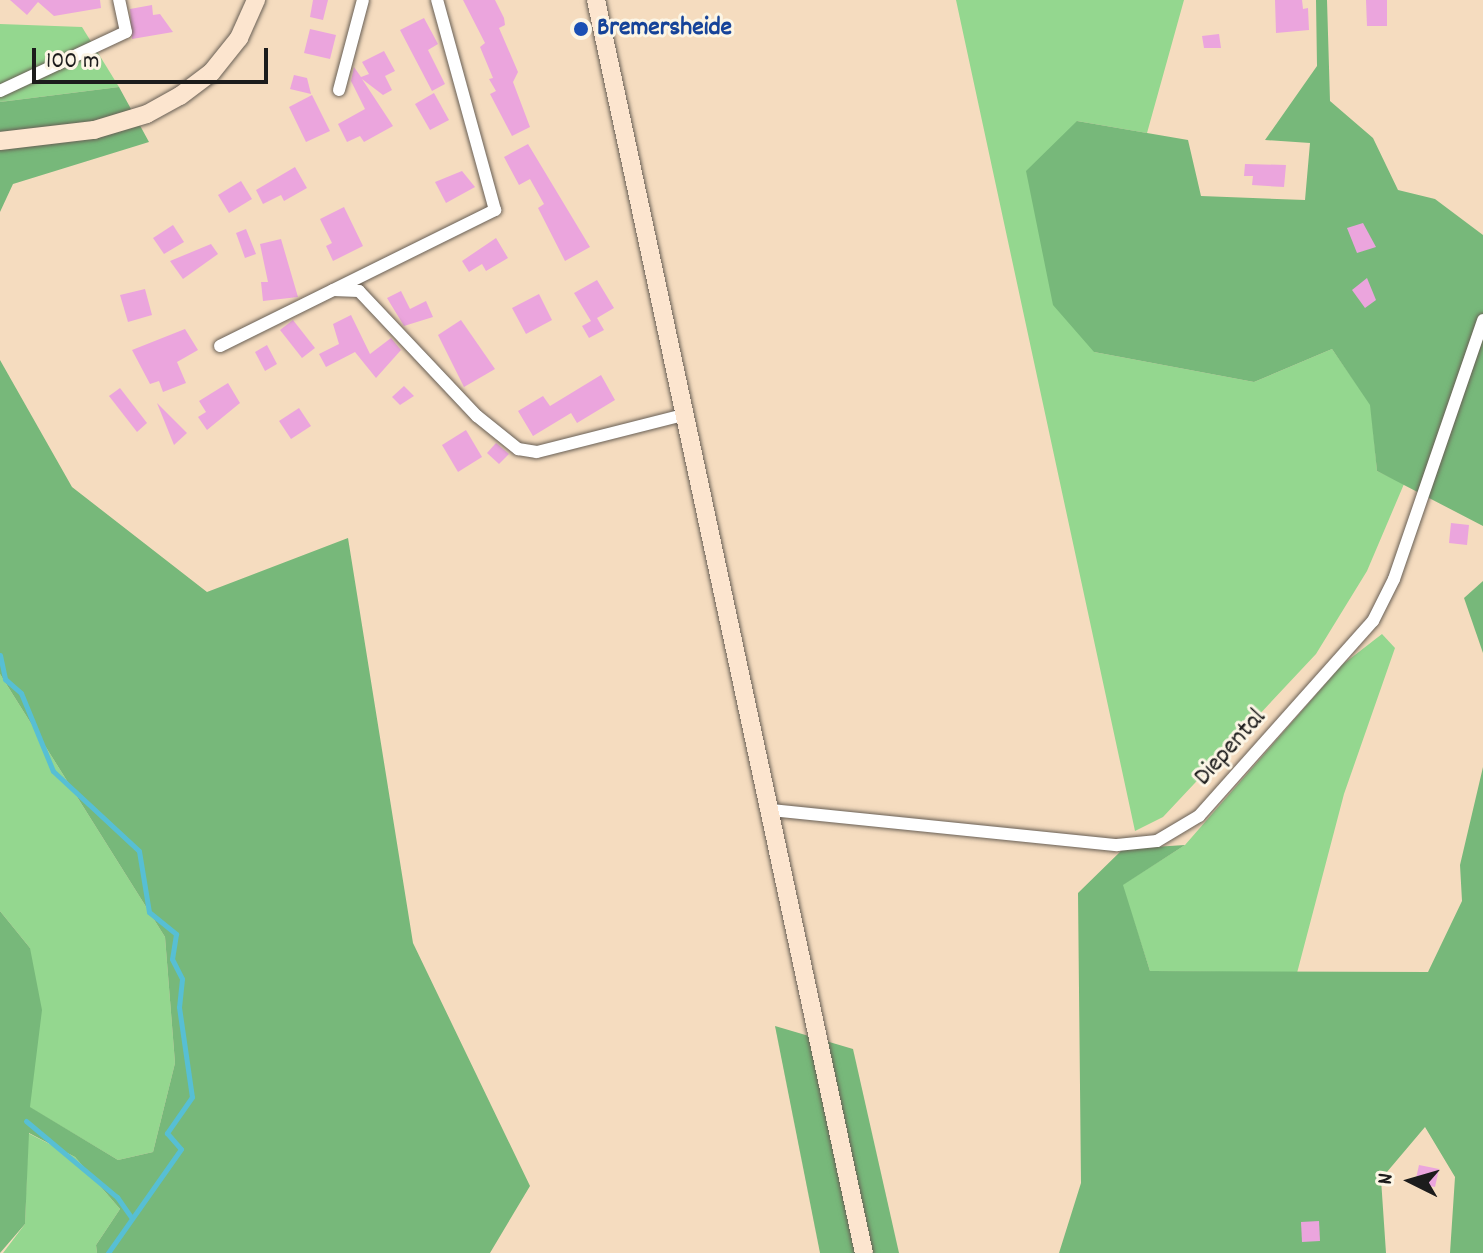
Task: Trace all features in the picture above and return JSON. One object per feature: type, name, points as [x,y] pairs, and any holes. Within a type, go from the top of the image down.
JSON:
[{"type":"main road","points":[[0,141],[94,130],[147,114],[180,96],[211,73],[239,38],[256,0]]},
{"type":"main road","points":[[596,0],[632,149],[683,415],[771,810],[864,1253]]},
{"type":"street","points":[[0,91],[126,32],[119,0]]},
{"type":"street","points":[[339,90],[363,0]]},
{"type":"street","points":[[220,346],[495,210],[437,0]]},
{"type":"street","points":[[330,290],[359,291],[477,416],[518,449],[537,452],[683,415]]},
{"type":"street","name":"Diepental","points":[[771,810],[1117,845],[1157,841],[1199,816],[1373,621],[1394,579],[1483,320]]},
{"type":"green space","points":[[956,0],[1184,0],[1147,133],[1077,121],[1094,352],[1254,382],[1332,349],[1371,405],[1377,471],[1404,484],[1367,571],[1316,654],[1163,817],[1135,831]]},
{"type":"green space","points":[[1316,0],[1327,0],[1330,101],[1373,138],[1398,190],[1435,199],[1483,235],[1483,526],[1377,471],[1370,405],[1332,349],[1254,382],[1094,352],[1053,305],[1026,171],[1077,121],[1188,140],[1201,196],[1305,200],[1310,143],[1265,140],[1317,66]]},
{"type":"green space","points":[[0,24],[82,27],[119,87],[0,102]]},
{"type":"green space","points":[[119,87],[149,142],[13,184],[0,212],[0,102]]},
{"type":"green space","points":[[0,360],[72,487],[207,592],[348,538],[413,943],[530,1186],[490,1253],[97,1253],[96,1245],[120,1209],[75,1157],[29,1133],[25,1224],[0,1253],[0,911],[30,948],[42,1010],[30,1107],[118,1160],[153,1152],[175,1063],[165,937],[0,674]]},
{"type":"green space","points":[[1483,581],[1483,653],[1464,598]]},
{"type":"green space","points":[[1382,634],[1395,648],[1344,794],[1297,973],[1150,971],[1122,885],[1185,845],[1342,665]]},
{"type":"green space","points":[[0,674],[165,937],[175,1063],[153,1152],[118,1160],[29,1107],[30,948],[0,911]]},
{"type":"green space","points":[[1483,767],[1483,1253],[1450,1253],[1455,1177],[1425,1127],[1381,1179],[1386,1253],[1059,1253],[1081,1183],[1078,893],[1123,849],[1185,845],[1123,885],[1150,971],[1428,972],[1462,901],[1460,865]]},
{"type":"green space","points":[[775,1026],[853,1049],[899,1253],[820,1253]]},
{"type":"green space","points":[[28,1133],[75,1157],[120,1209],[96,1245],[97,1253],[3,1253],[25,1224]]},
{"type":"building","points":[[10,0],[100,0],[101,8],[54,16],[38,2],[27,15]]},
{"type":"building","points":[[313,0],[328,0],[323,20],[310,17]]},
{"type":"building","points":[[463,0],[495,0],[504,18],[505,25],[499,28],[518,72],[513,82],[530,127],[512,136],[490,94],[496,91],[489,79],[493,78],[480,47],[485,43]]},
{"type":"building","points":[[1275,0],[1302,0],[1303,9],[1308,8],[1309,30],[1276,33]]},
{"type":"building","points":[[1366,0],[1387,0],[1387,26],[1367,26]]},
{"type":"building","points":[[152,5],[153,15],[160,14],[173,32],[132,39],[130,9]]},
{"type":"building","points":[[424,18],[438,44],[428,50],[445,84],[432,91],[400,30]]},
{"type":"building","points":[[310,29],[336,35],[330,59],[304,53]]},
{"type":"building","points":[[1219,34],[1221,48],[1204,48],[1202,36]]},
{"type":"building","points":[[384,51],[395,71],[385,76],[392,90],[383,95],[362,79],[393,126],[364,142],[360,136],[347,142],[338,124],[365,109],[351,81],[354,67],[361,77],[369,74],[362,62]]},
{"type":"building","points":[[294,75],[307,78],[311,94],[290,89]]},
{"type":"building","points":[[434,93],[449,120],[430,130],[415,104]]},
{"type":"building","points":[[312,95],[330,131],[306,142],[289,107]]},
{"type":"building","points":[[528,144],[590,247],[565,261],[538,208],[544,204],[530,179],[519,185],[504,157]]},
{"type":"building","points":[[1245,164],[1286,165],[1284,187],[1252,185],[1253,176],[1244,176]]},
{"type":"building","points":[[295,167],[307,188],[284,201],[281,195],[263,204],[256,190]]},
{"type":"building","points":[[462,171],[475,187],[446,203],[435,182]]},
{"type":"building","points":[[241,181],[252,199],[229,213],[218,195]]},
{"type":"building","points":[[344,207],[363,246],[333,261],[326,246],[332,243],[320,219]]},
{"type":"building","points":[[1363,223],[1376,247],[1357,253],[1347,228]]},
{"type":"building","points":[[173,225],[184,242],[164,254],[153,238]]},
{"type":"building","points":[[246,229],[256,254],[245,258],[236,233]]},
{"type":"building","points":[[496,238],[508,258],[486,271],[482,264],[469,272],[462,261]]},
{"type":"building","points":[[281,239],[298,297],[263,301],[261,282],[268,282],[260,244]]},
{"type":"building","points":[[211,244],[218,254],[183,279],[170,261]]},
{"type":"building","points":[[1367,278],[1376,300],[1365,308],[1352,290]]},
{"type":"building","points":[[597,280],[614,308],[597,318],[604,330],[589,338],[582,326],[591,321],[574,293]]},
{"type":"building","points":[[145,289],[152,315],[128,322],[120,295]]},
{"type":"building","points":[[401,291],[410,309],[426,301],[433,317],[404,326],[387,298]]},
{"type":"building","points":[[539,294],[552,320],[526,334],[512,308]]},
{"type":"building","points":[[351,315],[370,354],[391,338],[401,350],[376,378],[355,352],[326,367],[319,354],[339,344],[333,324]]},
{"type":"building","points":[[293,320],[315,348],[302,358],[280,330]]},
{"type":"building","points":[[461,320],[495,369],[464,387],[438,335]]},
{"type":"building","points":[[185,329],[198,350],[177,362],[186,383],[163,392],[159,381],[150,384],[132,350]]},
{"type":"building","points":[[267,345],[277,364],[265,371],[255,352]]},
{"type":"building","points":[[601,375],[615,400],[577,423],[571,413],[533,436],[518,411],[543,396],[550,406]]},
{"type":"building","points":[[228,383],[240,403],[207,430],[198,417],[206,412],[199,401]]},
{"type":"building","points":[[404,386],[414,396],[400,405],[392,397]]},
{"type":"building","points":[[120,388],[147,423],[137,432],[109,396]]},
{"type":"building","points":[[157,403],[187,433],[174,445]]},
{"type":"building","points":[[299,408],[311,426],[291,439],[279,421]]},
{"type":"building","points":[[466,430],[482,457],[458,472],[442,445]]},
{"type":"building","points":[[496,443],[509,454],[499,464],[487,453]]},
{"type":"building","points":[[1451,523],[1469,525],[1467,545],[1449,543]]},
{"type":"building","points":[[1419,1165],[1439,1169],[1435,1187],[1415,1183]]},
{"type":"building","points":[[1319,1221],[1320,1241],[1302,1242],[1301,1222]]},
{"type":"waterway","points":[[0,655],[5,679],[21,693],[53,771],[139,851],[149,912],[176,934],[172,959],[182,979],[179,1007],[192,1097],[167,1133],[181,1149],[108,1253]]},
{"type":"waterway","points":[[26,1121],[117,1197],[131,1217]]},
{"type":"place","name":"Bremersheide","points":[[581,29]]}]
